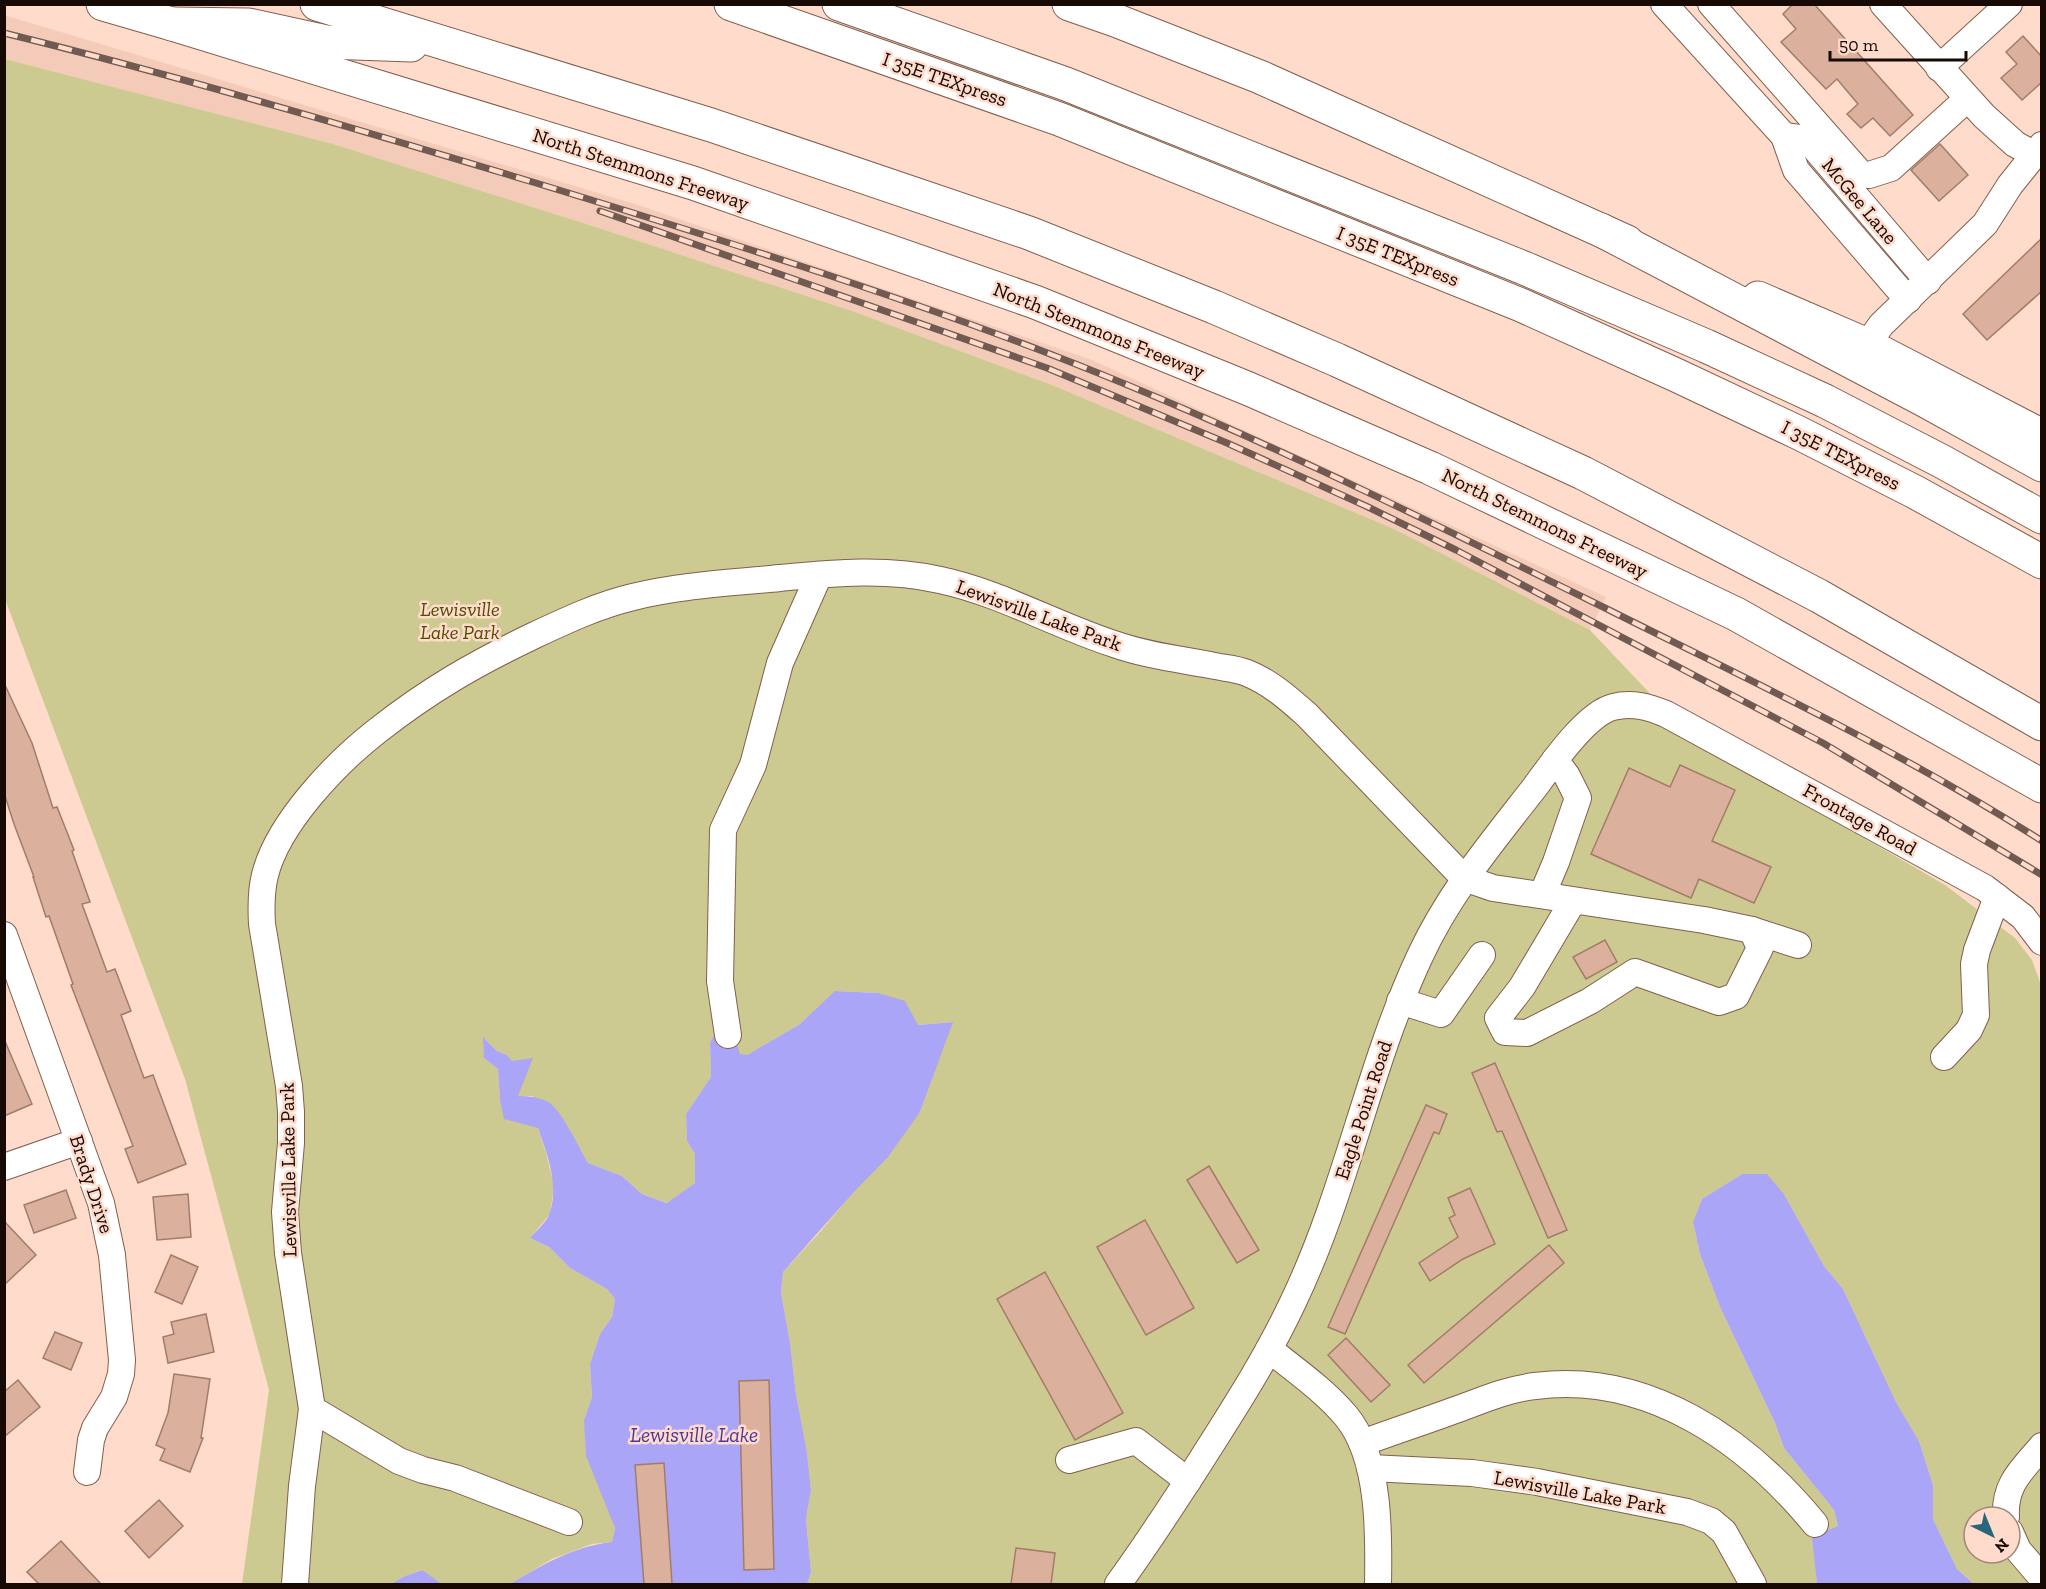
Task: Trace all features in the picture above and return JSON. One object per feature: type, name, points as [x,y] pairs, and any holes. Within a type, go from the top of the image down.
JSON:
[{"type":"main road","name":"North Stemmons Freeway","points":[[103,4],[693,183],[1024,298],[1078,319],[1249,389],[1430,468],[1725,609],[2042,786]]},
{"type":"main road","points":[[317,4],[711,125],[1029,233],[1214,307],[1441,407],[1592,478],[1819,596],[2042,724]]},
{"type":"main road","name":"I 35E TEXpress","points":[[731,4],[1059,118],[1521,305],[1799,433],[1915,492],[2042,562]]},
{"type":"main road","points":[[839,4],[1066,84],[1524,268],[1706,346],[1825,401],[1943,462],[2042,517]]},
{"type":"main road","points":[[1069,4],[1260,77],[1553,207],[1924,400],[2042,465]]},
{"type":"main road","points":[[172,24],[249,25],[327,42],[456,47]]},
{"type":"main road","points":[[1601,230],[1867,345],[2042,436]]},
{"type":"street","name":"McGee Lane","points":[[1664,4],[1784,136],[1796,170],[1908,300]]},
{"type":"street","points":[[1711,4],[1861,174],[1869,175],[1892,168],[1967,99]]},
{"type":"street","points":[[1867,345],[1881,325],[1985,224],[2037,150],[2015,144],[1967,99],[1883,4]]},
{"type":"street","points":[[1939,68],[2009,4]]},
{"type":"street","name":"McGee Lane","points":[[1784,136],[1807,139],[1928,281]]},
{"type":"street","name":"Lewisville Lake Park","points":[[295,1584],[302,1486],[312,1409],[288,1253],[285,1212],[291,1143],[289,1086],[262,924],[261,898],[265,874],[278,844],[310,795],[363,741],[431,690],[504,650],[570,618],[633,597],[669,590],[819,575],[883,572],[942,580],[991,595],[1116,645],[1244,672],[1263,681],[1307,715],[1464,878],[1492,888],[1704,920],[1752,930],[1798,945]]},
{"type":"street","points":[[728,1035],[720,981],[723,830],[753,765],[780,663],[819,575]]},
{"type":"street","name":"Eagle Point Road","points":[[1118,1584],[1242,1396],[1295,1299],[1323,1233],[1379,1057],[1400,1000],[1420,954],[1464,878],[1568,744],[1598,714],[1611,707],[1641,706],[1666,714]]},
{"type":"street","name":"Frontage Road","points":[[1666,714],[1970,879],[1997,897],[2027,922],[2042,942]]},
{"type":"street","points":[[1542,895],[1578,798],[1567,776],[1555,760]]},
{"type":"street","points":[[1944,1057],[1969,1030],[1976,1015],[1974,964],[1997,897]]},
{"type":"street","points":[[1573,901],[1522,987],[1498,1018],[1505,1032],[1527,1033],[1590,1001],[1635,972],[1719,1002],[1736,996],[1760,948],[1752,930]]},
{"type":"street","name":"Brady Drive","points":[[4,935],[102,1203],[109,1235],[122,1360],[121,1374],[116,1390],[95,1428],[87,1472]]},
{"type":"street","points":[[1400,1000],[1441,1014],[1482,956]]},
{"type":"street","points":[[4,1167],[79,1141]]},
{"type":"street","points":[[1269,1350],[1319,1389],[1345,1415],[1358,1433],[1370,1468],[1376,1514],[1378,1584]]},
{"type":"street","points":[[1362,1443],[1500,1394],[1534,1386],[1595,1384],[1632,1393],[1666,1405],[1724,1436],[1784,1489],[1815,1524]]},
{"type":"street","points":[[312,1409],[399,1461],[455,1478],[569,1522]]},
{"type":"street","points":[[1069,1460],[1136,1442],[1188,1481]]},
{"type":"street","points":[[2005,1505],[2010,1486],[2042,1446]]},
{"type":"street","name":"Lewisville Lake Park","points":[[1370,1468],[1473,1473],[1537,1482],[1687,1512],[1711,1521],[1724,1532],[1753,1584]]},
{"type":"street","points":[[2022,1555],[2042,1578]]},
{"type":"shaded area","points":[[4,15],[638,205],[1092,360],[1606,597],[1590,630],[1394,529],[1052,385],[855,312],[333,144],[5,59]]},
{"type":"green space","name":"Lewisville Lake Park","points":[[5,59],[333,144],[855,312],[1052,385],[1394,529],[1590,630],[1692,738],[1945,885],[2015,938],[2032,960],[2042,988],[2041,1584],[1974,1584],[1957,1569],[1933,1519],[1933,1485],[1919,1441],[1896,1402],[1843,1289],[1824,1266],[1784,1194],[1742,1174],[1702,1199],[1693,1222],[1700,1254],[1720,1307],[1775,1423],[1784,1448],[1834,1510],[1838,1526],[1816,1569],[1817,1584],[807,1584],[811,1572],[806,1519],[811,1490],[781,1292],[783,1272],[820,1232],[920,1112],[952,1022],[917,1025],[878,993],[836,991],[800,1024],[747,1055],[740,1055],[710,1043],[711,1077],[686,1114],[687,1141],[695,1154],[695,1183],[668,1203],[642,1194],[622,1176],[588,1163],[567,1125],[532,1096],[518,1096],[512,1061],[484,1038],[484,1058],[498,1069],[500,1100],[538,1128],[554,1186],[550,1214],[530,1238],[549,1247],[570,1268],[607,1289],[615,1299],[612,1317],[600,1334],[590,1364],[592,1397],[584,1420],[615,1528],[612,1542],[592,1544],[552,1559],[510,1584],[442,1584],[421,1570],[391,1584],[242,1584],[269,1390],[185,1079],[5,599]]},
{"type":"water","name":"Lewisville Lake","points":[[835,991],[878,993],[905,1001],[918,1025],[953,1022],[920,1112],[888,1157],[783,1272],[781,1292],[811,1490],[806,1519],[811,1572],[807,1584],[510,1584],[571,1552],[612,1542],[615,1528],[586,1456],[584,1420],[592,1397],[590,1364],[600,1334],[612,1317],[615,1299],[607,1289],[570,1268],[549,1247],[530,1238],[550,1212],[553,1191],[551,1169],[538,1128],[504,1119],[498,1069],[484,1058],[483,1037],[497,1051],[507,1055],[512,1061],[533,1058],[518,1096],[539,1098],[550,1103],[566,1123],[588,1163],[622,1176],[642,1194],[667,1203],[695,1183],[695,1154],[687,1141],[686,1114],[711,1077],[710,1043],[715,1034],[735,1039],[740,1054],[747,1055],[800,1024]]},
{"type":"water","points":[[1742,1174],[1767,1174],[1784,1194],[1824,1266],[1843,1289],[1896,1402],[1919,1441],[1933,1485],[1933,1519],[1957,1569],[1974,1584],[1817,1584],[1812,1537],[1838,1526],[1834,1510],[1784,1448],[1775,1423],[1720,1307],[1700,1254],[1693,1222],[1702,1199]]},
{"type":"water","points":[[422,1570],[442,1584],[391,1584],[405,1576]]},
{"type":"building","points":[[1793,4],[1814,4],[1913,115],[1890,136],[1873,118],[1861,128],[1847,114],[1858,104],[1837,79],[1826,89],[1781,42],[1796,29],[1783,14]]},
{"type":"building","points":[[2023,36],[2042,57],[2042,82],[2022,100],[2001,78],[2017,64],[2006,52]]},
{"type":"building","points":[[1940,144],[1968,175],[1939,201],[1911,170]]},
{"type":"building","points":[[2042,238],[2042,291],[1987,340],[1963,314]]},
{"type":"building","points":[[4,683],[32,743],[53,808],[57,807],[74,850],[72,851],[90,902],[82,904],[107,972],[115,969],[131,1011],[121,1015],[144,1078],[153,1075],[186,1164],[138,1183],[125,1149],[133,1146],[71,985],[73,984],[49,916],[46,917],[4,793]]},
{"type":"building","points":[[1680,765],[1735,790],[1712,841],[1771,867],[1754,903],[1699,879],[1691,898],[1591,854],[1629,768],[1670,787]]},
{"type":"building","points":[[1605,940],[1617,962],[1586,979],[1573,957]]},
{"type":"building","points":[[4,1039],[32,1104],[4,1116]]},
{"type":"building","points":[[1495,1063],[1567,1230],[1548,1238],[1502,1131],[1497,1132],[1472,1073]]},
{"type":"building","points":[[1426,1105],[1447,1114],[1439,1134],[1434,1132],[1345,1334],[1328,1327]]},
{"type":"building","points":[[1209,1166],[1259,1250],[1237,1263],[1187,1180]]},
{"type":"building","points":[[1470,1188],[1495,1244],[1463,1259],[1430,1281],[1419,1263],[1458,1237],[1449,1218],[1455,1215],[1448,1198]]},
{"type":"building","points":[[66,1190],[76,1218],[34,1233],[24,1205]]},
{"type":"building","points":[[188,1194],[191,1237],[157,1240],[153,1197]]},
{"type":"building","points":[[1145,1220],[1194,1308],[1146,1335],[1097,1247]]},
{"type":"building","points":[[4,1221],[36,1255],[4,1285]]},
{"type":"building","points":[[1549,1245],[1564,1263],[1424,1383],[1408,1365]]},
{"type":"building","points":[[171,1255],[198,1267],[182,1304],[155,1292]]},
{"type":"building","points":[[1045,1272],[1123,1413],[1075,1440],[997,1299]]},
{"type":"building","points":[[206,1314],[214,1352],[168,1363],[163,1337],[174,1334],[171,1322]]},
{"type":"building","points":[[55,1332],[82,1343],[71,1370],[43,1358]]},
{"type":"building","points":[[1346,1338],[1390,1385],[1371,1402],[1328,1355]]},
{"type":"building","points":[[174,1374],[210,1379],[201,1438],[203,1438],[190,1472],[160,1460],[165,1449],[156,1445],[168,1413]]},
{"type":"building","points":[[18,1380],[40,1407],[4,1437],[4,1392]]},
{"type":"building","points":[[769,1380],[774,1569],[744,1570],[739,1381]]},
{"type":"building","points":[[664,1463],[672,1584],[644,1584],[635,1465]]},
{"type":"building","points":[[159,1500],[183,1526],[149,1558],[125,1531]]},
{"type":"building","points":[[61,1541],[101,1584],[39,1584],[27,1572]]},
{"type":"building","points":[[1016,1548],[1055,1553],[1051,1584],[1011,1584]]},
{"type":"railway","points":[[4,33],[338,124],[730,243],[986,330],[1121,382],[1260,442],[1398,507],[1770,690],[1935,777],[2042,841]]},
{"type":"railway","points":[[600,211],[1047,368],[1227,443],[1368,507],[1456,550],[1823,743],[2042,875]]}]
